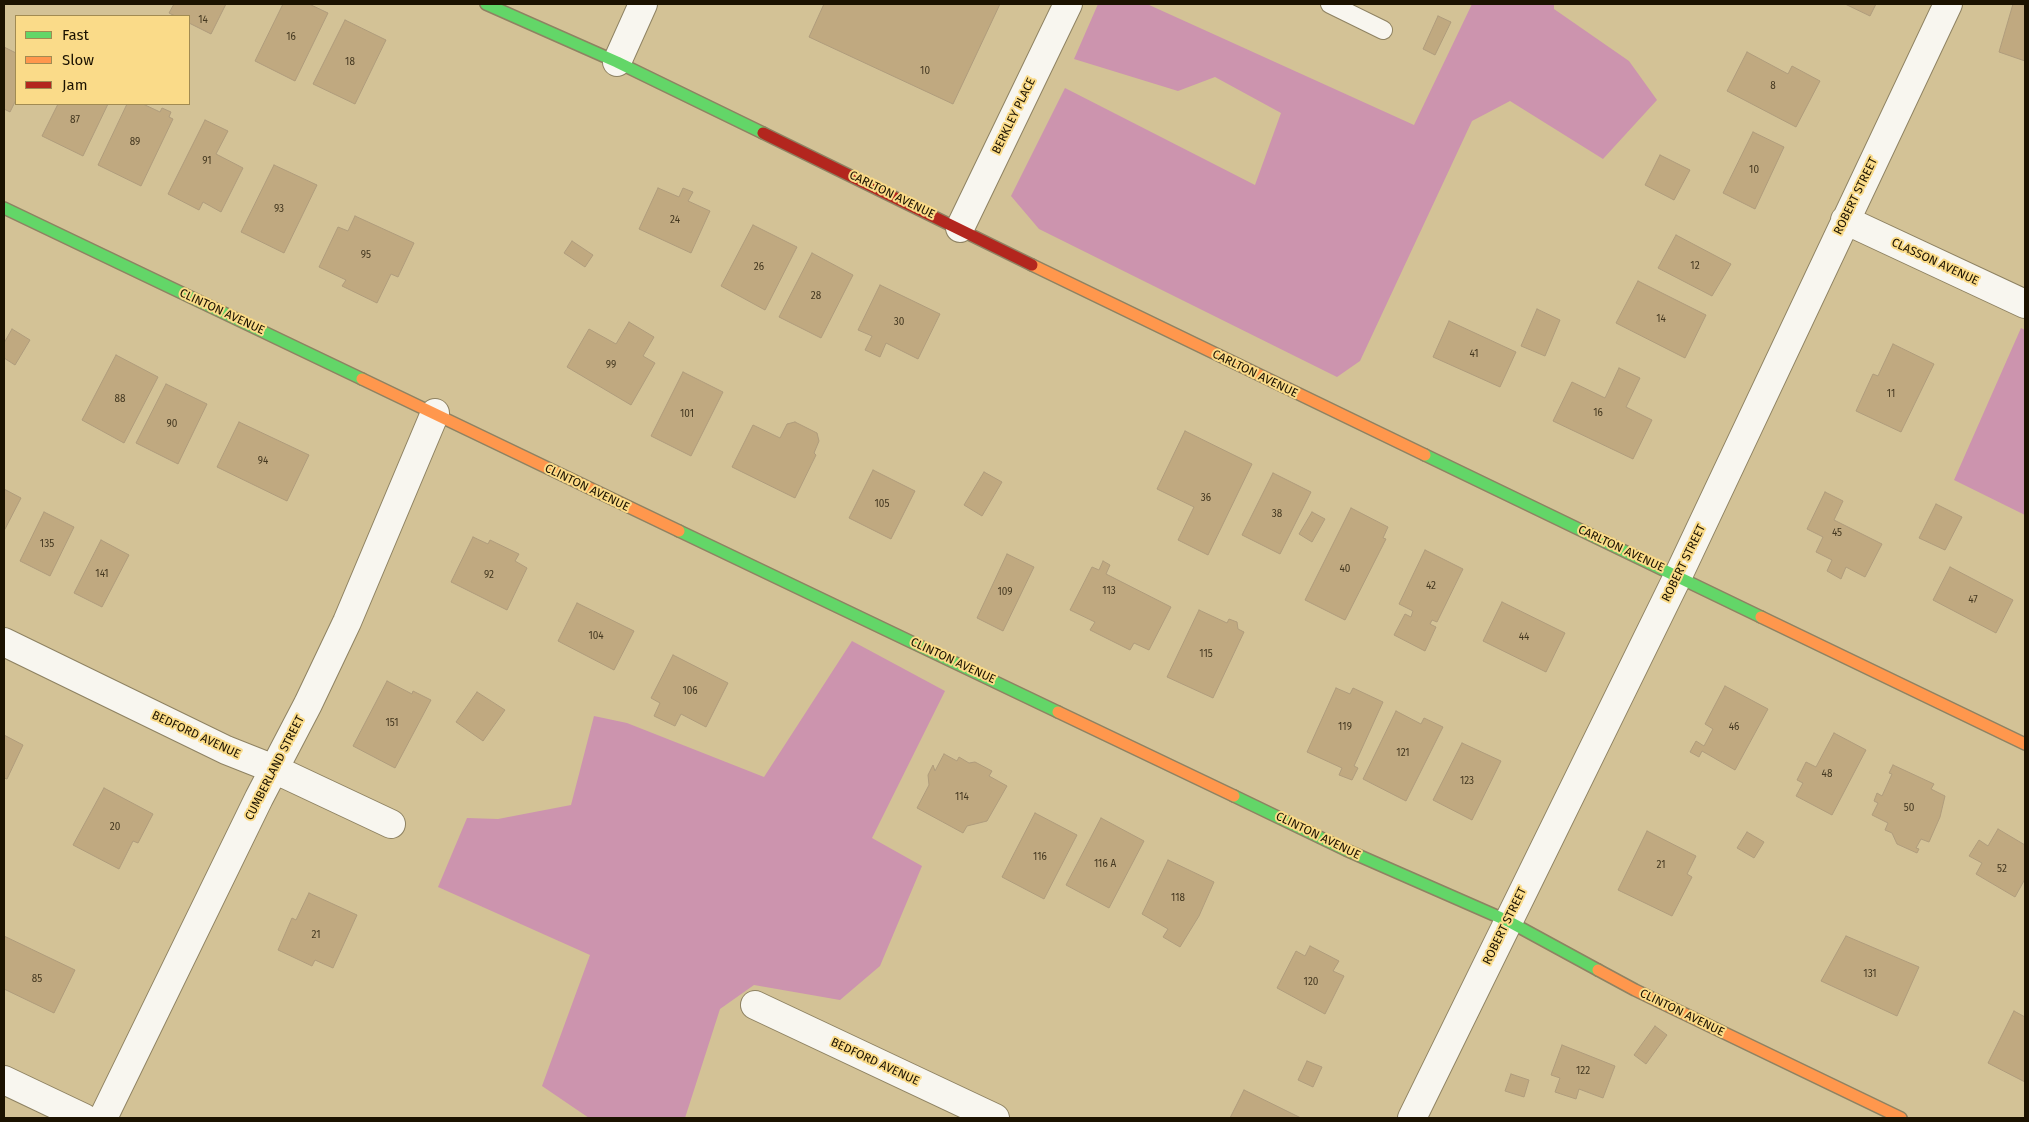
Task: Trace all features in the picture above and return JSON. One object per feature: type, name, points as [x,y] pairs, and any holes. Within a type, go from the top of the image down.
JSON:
[{"type":"street","name":"CARLTON AVENUE","points":[[486,4],[617,62],[960,228],[1095,297],[2025,744]]},
{"type":"street","points":[[617,62],[643,4]]},
{"type":"street","name":"BERKLEY PLACE","points":[[960,228],[1068,4]]},
{"type":"street","name":"ROBERT STREET","points":[[1412,1118],[1678,576],[1948,4]]},
{"type":"street","name":"CLINTON AVENUE","points":[[4,208],[435,413],[605,497],[1066,714],[1346,850],[1508,921],[1635,990],[1901,1118]]},
{"type":"street","name":"CLASSON AVENUE","points":[[1845,220],[2025,304]]},
{"type":"street","name":"CUMBERLAND STREET","points":[[103,1118],[347,622],[435,413]]},
{"type":"street","name":"BEDFORD AVENUE","points":[[4,642],[226,750],[274,768],[391,824]]},
{"type":"street","name":"BEDFORD AVENUE","points":[[755,1005],[995,1118]]},
{"type":"street","points":[[4,1080],[84,1118]]},
{"type":"lane","points":[[1330,4],[1383,30]]},
{"type":"shaded area","points":[[1098,4],[1147,4],[1414,125],[1472,4],[1554,4],[1554,9],[1629,61],[1657,100],[1603,159],[1510,101],[1472,121],[1360,361],[1337,377],[1039,229],[1011,196],[1065,88],[1255,185],[1281,113],[1215,77],[1178,91],[1074,59]]},
{"type":"shaded area","points":[[2021,328],[2025,330],[2025,515],[1954,480]]},
{"type":"shaded area","points":[[852,641],[945,691],[872,838],[922,866],[880,966],[840,1000],[754,985],[720,1009],[685,1118],[589,1118],[542,1086],[590,955],[438,887],[467,818],[498,819],[571,805],[594,716],[627,723],[764,777]]},
{"type":"building","points":[[174,4],[226,4],[211,34],[190,24],[190,15],[173,15],[169,13]]},
{"type":"building","points":[[283,4],[309,4],[328,13],[295,81],[255,61]]},
{"type":"building","points":[[824,4],[1000,4],[953,104],[809,37]]},
{"type":"building","points":[[1845,4],[1876,4],[1870,16]]},
{"type":"building","points":[[2013,4],[2025,5],[2025,61],[1999,52]]},
{"type":"building","points":[[1438,16],[1451,22],[1435,55],[1423,49]]},
{"type":"building","points":[[345,20],[386,40],[355,104],[313,84]]},
{"type":"building","points":[[4,47],[15,52],[15,102],[10,112],[4,109]]},
{"type":"building","points":[[1747,52],[1788,74],[1792,66],[1820,81],[1796,127],[1727,91]]},
{"type":"building","points":[[58,105],[108,105],[83,156],[42,136]]},
{"type":"building","points":[[127,105],[145,105],[160,112],[162,108],[171,112],[169,117],[173,119],[141,186],[98,165]]},
{"type":"building","points":[[205,120],[228,131],[216,154],[243,168],[221,212],[203,202],[199,210],[168,194]]},
{"type":"building","points":[[1753,132],[1784,147],[1755,209],[1723,193]]},
{"type":"building","points":[[1660,155],[1690,170],[1674,200],[1645,185]]},
{"type":"building","points":[[274,165],[317,185],[284,253],[241,232]]},
{"type":"building","points":[[658,188],[679,197],[683,188],[693,192],[688,201],[710,211],[691,253],[639,229]]},
{"type":"building","points":[[355,216],[414,243],[398,277],[391,274],[377,303],[342,286],[346,280],[319,267],[338,227],[348,231]]},
{"type":"building","points":[[753,225],[797,247],[765,310],[721,286]]},
{"type":"building","points":[[1676,235],[1731,264],[1712,296],[1658,268]]},
{"type":"building","points":[[572,241],[593,255],[585,267],[564,253]]},
{"type":"building","points":[[812,253],[853,275],[821,338],[779,317]]},
{"type":"building","points":[[1638,281],[1706,315],[1685,358],[1616,323]]},
{"type":"building","points":[[880,285],[940,314],[918,359],[886,343],[880,357],[865,350],[872,336],[858,330]]},
{"type":"building","points":[[1537,309],[1560,320],[1545,356],[1521,346]]},
{"type":"building","points":[[1449,321],[1516,352],[1500,387],[1433,357]]},
{"type":"building","points":[[629,322],[654,337],[643,356],[655,363],[631,405],[567,367],[589,329],[616,344]]},
{"type":"building","points":[[12,329],[30,340],[15,365],[4,358],[4,343]]},
{"type":"building","points":[[1893,344],[1934,364],[1901,432],[1856,411],[1873,374],[1878,376]]},
{"type":"building","points":[[116,355],[158,377],[124,443],[82,420]]},
{"type":"building","points":[[1619,368],[1640,378],[1626,407],[1652,420],[1633,459],[1553,421],[1572,382],[1605,398]]},
{"type":"building","points":[[683,372],[723,392],[691,456],[651,436]]},
{"type":"building","points":[[166,384],[207,404],[178,464],[136,443]]},
{"type":"building","points":[[239,422],[309,455],[287,501],[217,467]]},
{"type":"building","points":[[795,422],[817,433],[819,441],[814,453],[816,455],[795,498],[732,467],[753,425],[780,438],[787,424]]},
{"type":"building","points":[[1185,431],[1252,464],[1208,555],[1178,540],[1194,507],[1157,489]]},
{"type":"building","points":[[873,470],[915,491],[891,539],[849,518]]},
{"type":"building","points":[[984,472],[1002,482],[982,516],[964,505]]},
{"type":"building","points":[[1273,473],[1311,492],[1280,554],[1242,535]]},
{"type":"building","points":[[4,489],[21,498],[4,531]]},
{"type":"building","points":[[1825,492],[1843,501],[1834,520],[1882,544],[1865,577],[1846,567],[1841,579],[1827,571],[1832,560],[1816,552],[1823,537],[1807,529]]},
{"type":"building","points":[[1936,504],[1962,517],[1945,550],[1919,538]]},
{"type":"building","points":[[1351,508],[1388,527],[1383,538],[1386,539],[1345,620],[1305,600]]},
{"type":"building","points":[[44,512],[74,527],[50,576],[20,561]]},
{"type":"building","points":[[1312,512],[1325,519],[1312,542],[1299,534]]},
{"type":"building","points":[[473,537],[488,544],[490,540],[519,554],[515,561],[527,568],[507,610],[451,582]]},
{"type":"building","points":[[101,540],[129,555],[102,607],[74,593]]},
{"type":"building","points":[[1425,550],[1463,569],[1437,622],[1432,620],[1430,624],[1436,627],[1425,651],[1394,635],[1405,614],[1411,617],[1413,611],[1399,604]]},
{"type":"building","points":[[1007,554],[1034,567],[1003,631],[977,618]]},
{"type":"building","points":[[1103,561],[1110,565],[1106,574],[1171,607],[1149,650],[1134,643],[1130,650],[1090,630],[1095,622],[1070,610],[1092,567],[1099,570]]},
{"type":"building","points":[[1950,567],[2013,600],[1996,633],[1933,600]]},
{"type":"building","points":[[1502,602],[1565,633],[1546,672],[1483,641]]},
{"type":"building","points":[[577,603],[634,631],[614,670],[558,641]]},
{"type":"building","points":[[1199,610],[1227,623],[1229,619],[1237,622],[1238,629],[1244,632],[1213,698],[1167,677]]},
{"type":"building","points":[[673,655],[728,683],[706,727],[681,714],[675,726],[654,716],[660,703],[651,698]]},
{"type":"building","points":[[387,681],[412,694],[413,691],[431,700],[395,768],[353,746]]},
{"type":"building","points":[[1725,686],[1768,709],[1735,770],[1702,751],[1699,757],[1690,752],[1696,741],[1704,746],[1713,729],[1705,724]]},
{"type":"building","points":[[1336,688],[1350,694],[1353,688],[1383,702],[1354,766],[1358,768],[1352,780],[1339,775],[1342,768],[1307,752]]},
{"type":"building","points":[[477,692],[505,710],[483,741],[456,722]]},
{"type":"building","points":[[1396,711],[1421,724],[1424,718],[1443,727],[1406,801],[1363,779]]},
{"type":"building","points":[[1834,733],[1866,750],[1832,815],[1796,796],[1803,783],[1797,780],[1806,762],[1816,767]]},
{"type":"building","points":[[4,735],[23,745],[7,779],[4,778]]},
{"type":"building","points":[[1462,743],[1501,761],[1472,820],[1433,800]]},
{"type":"building","points":[[944,754],[957,761],[959,757],[969,763],[975,762],[992,771],[989,776],[1007,786],[987,821],[967,826],[963,833],[917,808],[929,785],[928,775],[933,765],[935,771]]},
{"type":"building","points":[[1893,765],[1934,784],[1931,789],[1945,796],[1940,817],[1929,842],[1921,839],[1916,848],[1919,849],[1917,853],[1897,844],[1892,833],[1885,830],[1888,823],[1872,815],[1878,803],[1874,801],[1877,793],[1882,796],[1892,774],[1889,773]]},
{"type":"building","points":[[104,788],[153,814],[138,843],[133,841],[119,869],[73,845]]},
{"type":"building","points":[[1035,813],[1077,835],[1044,899],[1002,877]]},
{"type":"building","points":[[1101,818],[1144,841],[1109,908],[1066,885]]},
{"type":"building","points":[[1998,829],[2025,845],[2025,879],[2015,897],[1976,874],[1982,863],[1969,856],[1979,840],[1988,846]]},
{"type":"building","points":[[1647,831],[1696,856],[1687,874],[1692,877],[1672,916],[1618,890]]},
{"type":"building","points":[[1747,832],[1764,842],[1754,858],[1737,848]]},
{"type":"building","points":[[1168,860],[1214,882],[1199,916],[1180,947],[1163,937],[1168,929],[1142,914]]},
{"type":"building","points":[[309,893],[357,915],[333,968],[315,960],[312,966],[278,950],[292,918],[296,920]]},
{"type":"building","points":[[4,936],[75,970],[54,1013],[4,989]]},
{"type":"building","points":[[1846,936],[1919,967],[1897,1016],[1821,981]]},
{"type":"building","points":[[1310,946],[1339,961],[1333,971],[1344,976],[1325,1014],[1277,988],[1296,951],[1305,956]]},
{"type":"building","points":[[2014,1011],[2025,1017],[2025,1082],[1988,1063]]},
{"type":"building","points":[[1655,1026],[1667,1035],[1646,1064],[1634,1055]]},
{"type":"building","points":[[1562,1045],[1615,1066],[1603,1098],[1579,1089],[1576,1099],[1555,1092],[1560,1078],[1551,1075]]},
{"type":"building","points":[[1307,1061],[1322,1067],[1313,1087],[1298,1080]]},
{"type":"building","points":[[1511,1074],[1529,1080],[1524,1097],[1505,1091]]},
{"type":"building","points":[[1244,1090],[1301,1118],[1230,1118]]},
{"type":"traffic: fast","points":[[486,4],[617,62],[763,133]]},
{"type":"traffic: fast","points":[[4,208],[362,379]]},
{"type":"traffic: fast","points":[[1425,455],[1761,617]]},
{"type":"traffic: fast","points":[[679,531],[1058,712]]},
{"type":"traffic: fast","points":[[1234,796],[1346,850],[1508,921],[1598,970]]},
{"type":"traffic: slow","points":[[1032,265],[1425,455]]},
{"type":"traffic: slow","points":[[362,379],[679,531]]},
{"type":"traffic: slow","points":[[1761,617],[2025,744]]},
{"type":"traffic: slow","points":[[1058,712],[1234,796]]},
{"type":"traffic: slow","points":[[1598,970],[1635,990],[1901,1118]]},
{"type":"traffic: jam","points":[[763,133],[1032,265]]}]
